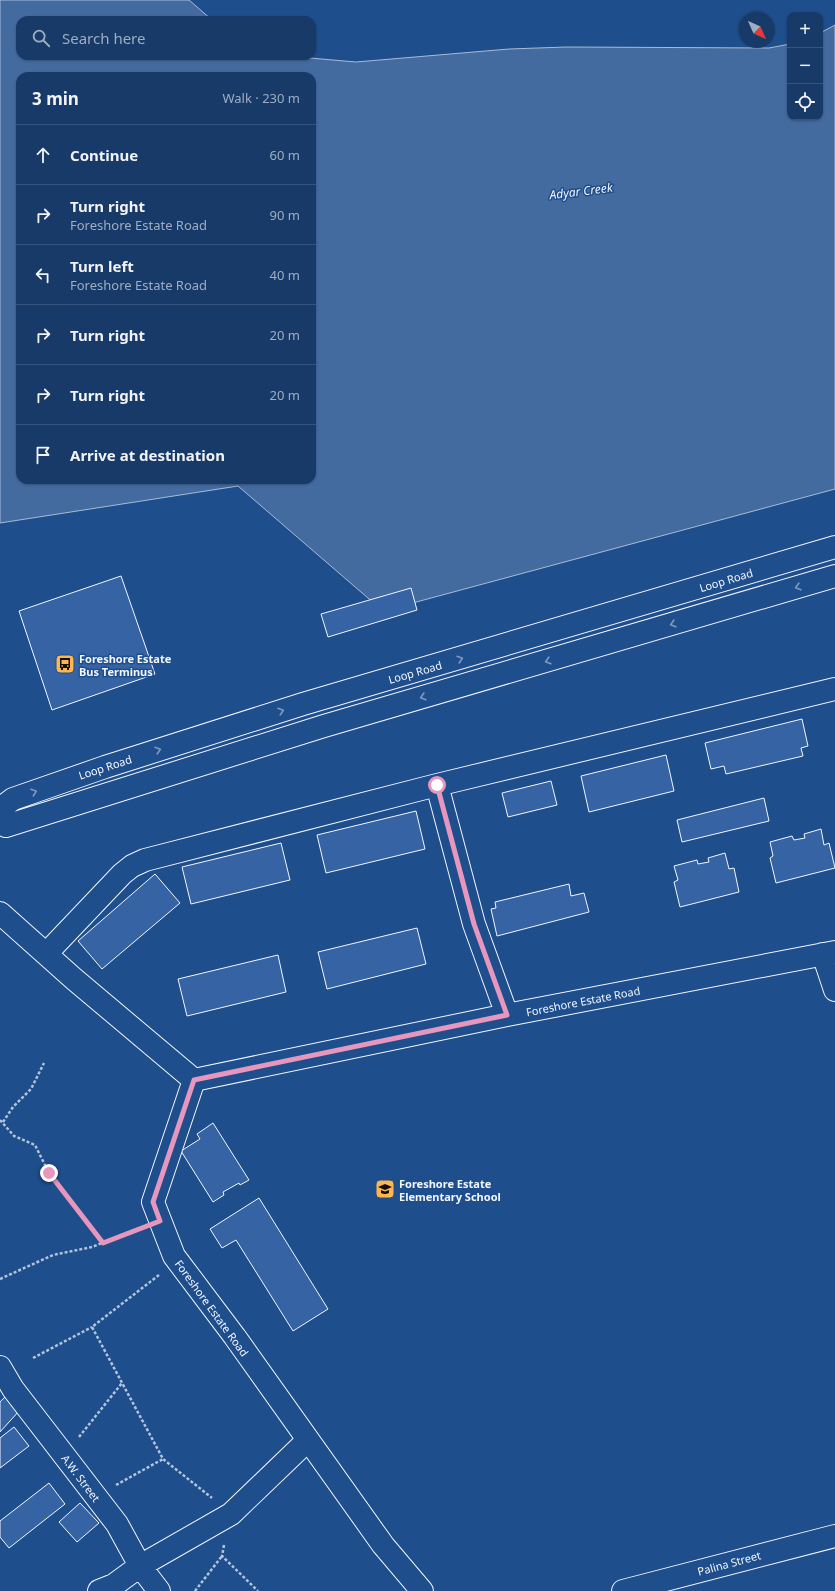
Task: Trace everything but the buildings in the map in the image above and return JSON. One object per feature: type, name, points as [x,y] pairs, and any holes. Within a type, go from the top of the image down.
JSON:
[{"type":"street","name":"Loop Road","points":[[0,809],[13,799],[105,767],[303,704],[835,547]]},
{"type":"street","points":[[0,824],[6,826],[332,724],[835,576]]},
{"type":"street","points":[[46,954],[122,874],[132,866],[139,863],[437,785],[835,689]]},
{"type":"street","points":[[437,785],[474,924],[507,1015]]},
{"type":"street","points":[[0,913],[194,1080]]},
{"type":"street","points":[[829,953],[835,990]]},
{"type":"street","name":"Foreshore Estate Road","points":[[422,1591],[383,1545],[174,1256],[153,1202],[194,1080],[507,1015],[829,953]]},
{"type":"street","name":"A.W. Street","points":[[2,1375],[117,1524],[140,1566],[159,1591]]},
{"type":"street","points":[[100,1591],[114,1585],[140,1566],[231,1514],[308,1440]]},
{"type":"street","name":"Palina Street","points":[[623,1591],[835,1536]]},
{"type":"path","points":[[44,1063],[31,1089],[1,1121],[14,1136],[35,1144],[49,1173],[103,1243]]},
{"type":"path","points":[[0,1278],[53,1255],[92,1247],[160,1221]]},
{"type":"path","points":[[34,1358],[92,1327],[178,1261]]},
{"type":"path","points":[[92,1327],[163,1459],[231,1514],[222,1556],[195,1591]]},
{"type":"path","points":[[75,1442],[122,1383]]},
{"type":"path","points":[[112,1487],[163,1459]]},
{"type":"path","points":[[222,1556],[258,1591]]},
{"type":"water","name":"Adyar Creek","points":[[0,0],[189,0],[207,16],[16,16],[16,60],[316,60],[316,59],[356,62],[509,49],[566,47],[775,48],[787,45],[787,120],[823,120],[823,31],[835,25],[835,489],[383,611],[238,486],[0,523]]},
{"type":"place","name":"Foreshore Estate Bus Terminus","points":[[65,664]]},
{"type":"place","name":"Foreshore Estate Elementary School","points":[[385,1189]]},
{"type":"route","points":[[49,1173],[103,1243],[160,1221],[153,1202],[194,1080],[507,1015],[474,924],[437,785]]}]
